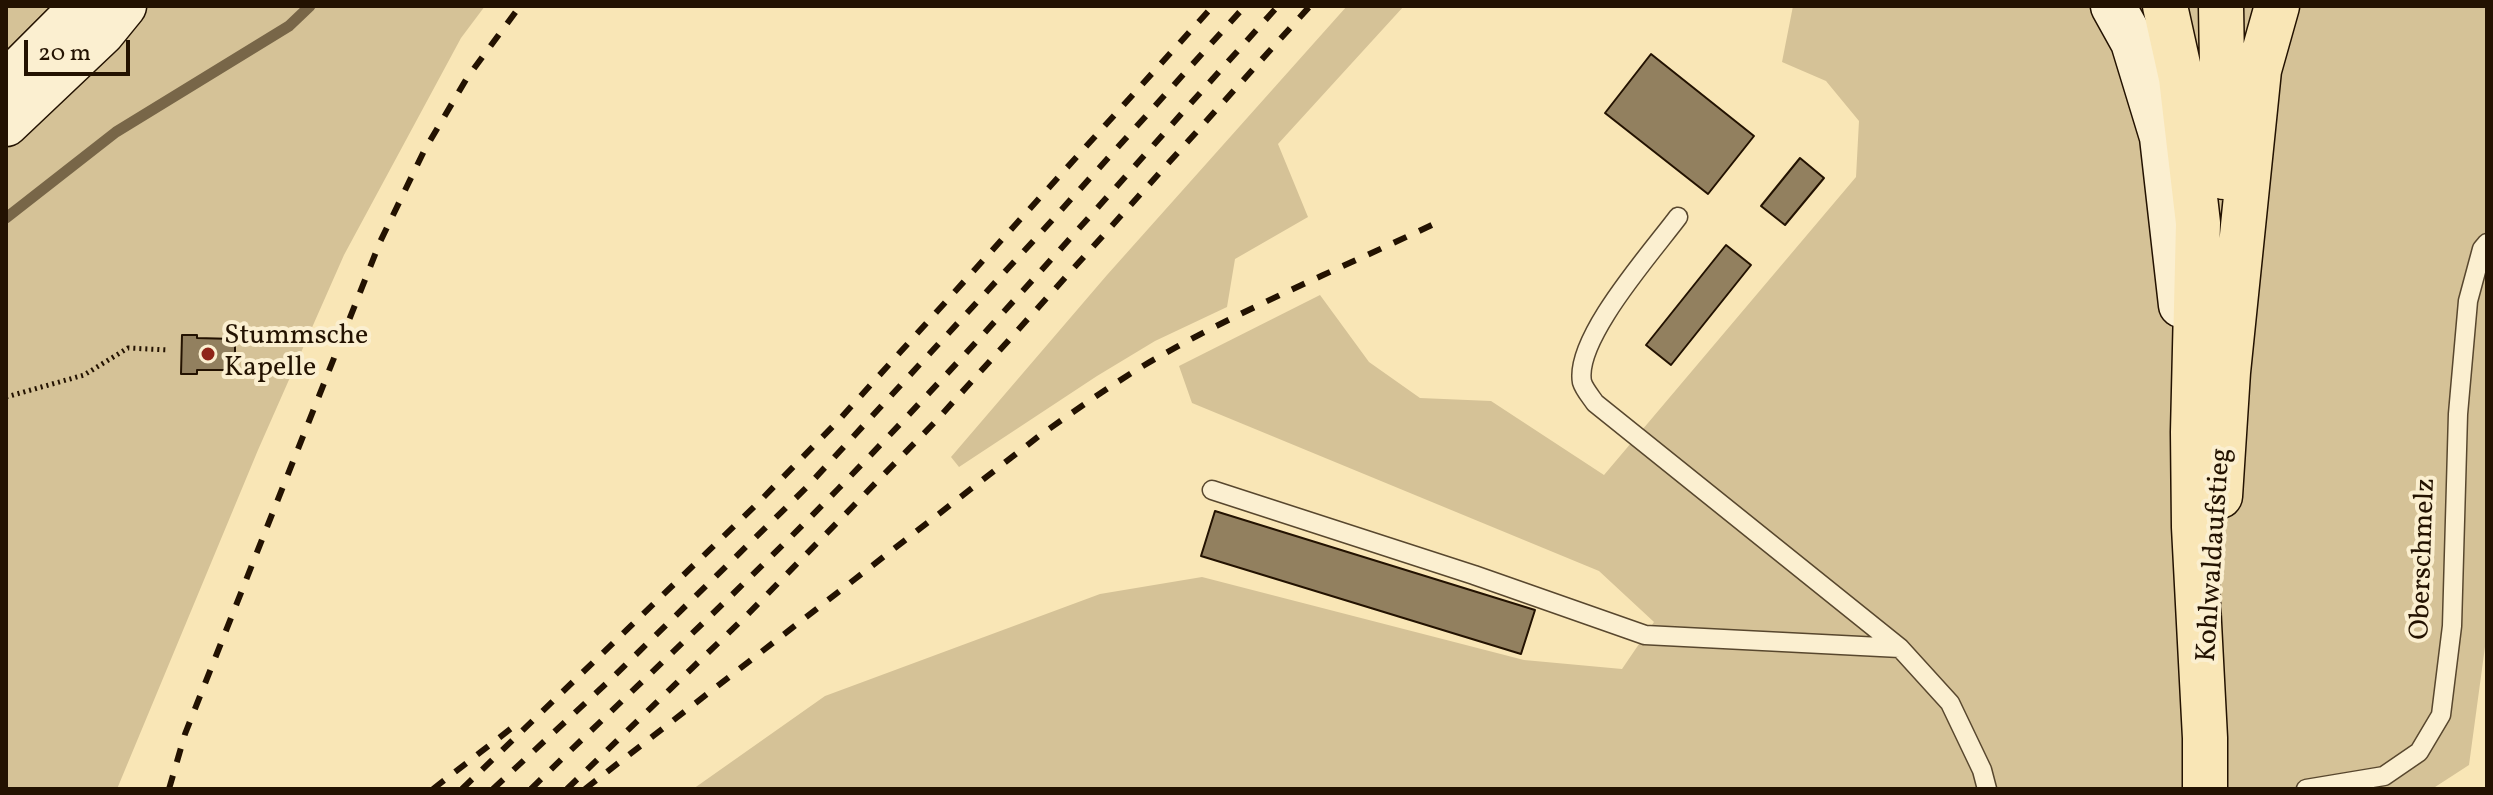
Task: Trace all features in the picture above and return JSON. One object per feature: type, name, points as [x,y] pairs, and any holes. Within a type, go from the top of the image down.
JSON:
[{"type":"main road","points":[[6,83],[83,6]]},
{"type":"main road","points":[[6,124],[102,33],[124,6]]},
{"type":"main road","points":[[2113,6],[2133,42],[2162,137],[2193,432]]},
{"type":"main road","name":"Kohlwaldaufstieg","points":[[2165,6],[2181,78],[2198,223],[2194,527],[2205,789]]},
{"type":"main road","points":[[2221,6],[2228,372]]},
{"type":"main road","points":[[2228,372],[2259,70],[2277,6]]},
{"type":"main road","name":"Kohlwaldaufstieg","points":[[2205,738],[2228,372]]},
{"type":"lane","points":[[1678,217],[1609,309],[1584,353],[1582,382],[1595,403],[1900,648],[1950,703],[1982,770],[1987,789]]},
{"type":"lane","name":"Oberschmelz","points":[[2306,789],[2384,776],[2419,752],[2441,715],[2452,626],[2458,414],[2468,301],[2482,249],[2487,243]]},
{"type":"lane","points":[[1212,490],[1474,575],[1645,635],[1900,648]]},
{"type":"path","points":[[6,397],[84,375],[128,348],[169,350]]},
{"type":"shaded area","points":[[6,6],[485,6],[461,38],[344,255],[258,450],[117,789],[6,789]]},
{"type":"shaded area","points":[[1347,6],[1404,6],[1278,144],[1308,217],[1235,259],[1227,307],[1155,341],[959,467],[951,457],[1107,275]]},
{"type":"shaded area","points":[[1793,6],[2487,6],[2487,632],[2469,765],[2432,789],[693,789],[825,696],[1100,594],[1202,577],[1524,660],[1622,669],[1654,622],[1599,571],[1192,403],[1179,366],[1320,295],[1369,362],[1420,398],[1491,401],[1604,475],[1856,177],[1859,121],[1826,81],[1782,62]]},
{"type":"building","points":[[1651,54],[1754,136],[1708,194],[1605,113]]},
{"type":"building","points":[[1800,158],[1824,178],[1785,225],[1761,206]]},
{"type":"building","points":[[1726,245],[1751,265],[1671,365],[1646,345]]},
{"type":"building","name":"Stummsche Kapelle","points":[[182,335],[235,339],[235,370],[197,370],[197,374],[181,374]]},
{"type":"building","points":[[1215,511],[1535,610],[1521,654],[1201,556]]},
{"type":"waterway","points":[[6,218],[116,132],[289,26],[310,6]]},
{"type":"railway","points":[[169,789],[185,734],[380,242],[424,151],[467,78],[520,6]]},
{"type":"railway","points":[[462,789],[757,504],[838,421],[1213,6]]},
{"type":"railway","points":[[493,789],[610,680],[806,488],[1245,6]]},
{"type":"railway","points":[[531,789],[838,489],[1005,310],[1278,6]]},
{"type":"railway","points":[[567,789],[747,615],[935,422],[1310,6]]},
{"type":"railway","points":[[585,789],[1039,436],[1099,394],[1162,355],[1230,319],[1438,222]]},
{"type":"railway","points":[[433,789],[513,727]]},
{"type":"place","name":"Stummsche Kapelle","points":[[208,354]]}]
